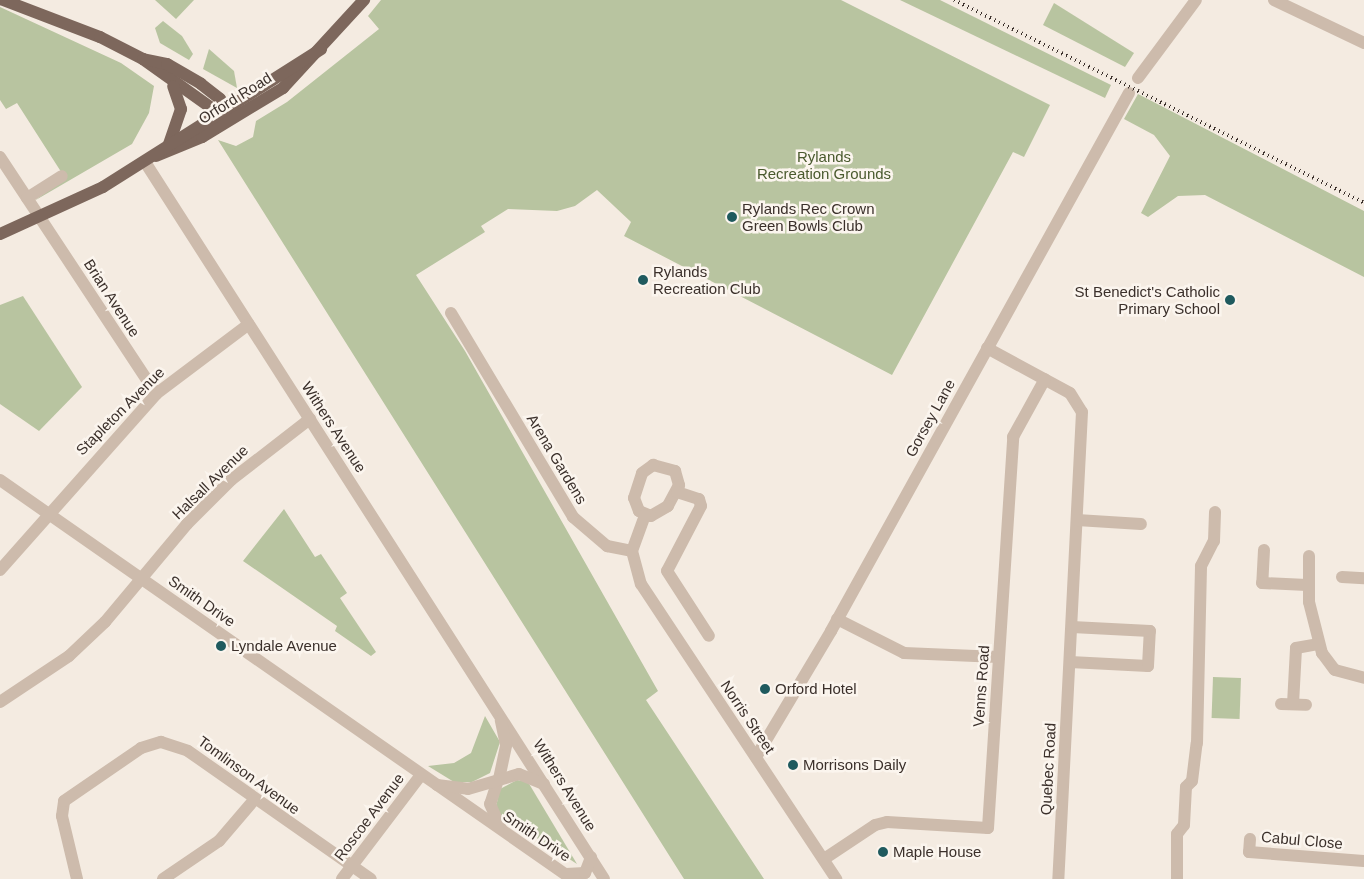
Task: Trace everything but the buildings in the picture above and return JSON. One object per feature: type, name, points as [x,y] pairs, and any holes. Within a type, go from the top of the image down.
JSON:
[{"type":"main road","points":[[3,0],[100,37],[143,59],[169,82],[225,114]]},
{"type":"main road","name":"Orford Road","points":[[0,234],[42,218],[149,160],[178,150],[225,114],[321,48],[364,0]]},
{"type":"main road","points":[[143,59],[167,64],[211,90],[225,114]]},
{"type":"main road","points":[[169,82],[181,109],[169,144]]},
{"type":"main road","name":"Orford Road","points":[[149,160],[169,144],[225,114]]},
{"type":"street","points":[[1138,78],[1196,0]]},
{"type":"street","points":[[1274,0],[1364,43]]},
{"type":"street","name":"Gorsey Lane","points":[[756,757],[837,619],[1129,93]]},
{"type":"street","name":"Brian Avenue","points":[[0,157],[42,218],[156,394]]},
{"type":"street","name":"Withers Avenue","points":[[149,160],[249,324],[546,785],[604,879]]},
{"type":"street","points":[[27,198],[62,176]]},
{"type":"street","name":"Arena Gardens","points":[[451,313],[573,517],[607,546],[632,551]]},
{"type":"street","name":"Stapleton Avenue","points":[[0,570],[50,515],[93,460],[156,394],[249,324]]},
{"type":"street","name":"Quebec Road","points":[[988,348],[1045,379],[1075,398],[1082,412],[1058,879]]},
{"type":"street","name":"Venns Road","points":[[824,859],[875,825],[887,822],[988,828],[1014,438],[1045,379]]},
{"type":"street","name":"Halsall Avenue","points":[[144,580],[188,524],[231,480],[310,419]]},
{"type":"street","points":[[661,464],[674,471],[677,492],[663,512],[645,515],[634,498],[647,469],[661,464]]},
{"type":"street","name":"Smith Drive","points":[[0,480],[569,877]]},
{"type":"street","points":[[677,492],[699,499],[701,506],[667,571],[710,636]]},
{"type":"street","points":[[1177,879],[1177,834],[1184,825],[1186,787],[1192,781],[1197,743],[1201,566],[1214,540],[1215,512]]},
{"type":"street","points":[[632,551],[645,515]]},
{"type":"street","points":[[1077,520],[1141,524]]},
{"type":"street","points":[[1264,550],[1262,583],[1307,585]]},
{"type":"street","name":"Norris Street","points":[[632,551],[642,584],[836,879]]},
{"type":"street","points":[[1309,556],[1307,585],[1318,644],[1335,670],[1364,678]]},
{"type":"street","points":[[1342,576],[1364,578]]},
{"type":"street","points":[[0,702],[69,656],[144,580]]},
{"type":"street","points":[[837,619],[904,653],[999,657]]},
{"type":"street","points":[[1070,662],[1148,666],[1150,631],[1072,627]]},
{"type":"street","points":[[1306,705],[1287,704],[1296,648],[1318,644]]},
{"type":"street","name":"Withers Avenue","points":[[497,710],[506,745],[490,804],[502,831]]},
{"type":"street","name":"Tomlinson Avenue","points":[[77,879],[62,816],[64,801],[147,745],[180,746],[254,800],[371,879]]},
{"type":"street","name":"Smith Drive","points":[[435,784],[468,789],[498,779],[526,774],[546,785]]},
{"type":"street","name":"Roscoe Avenue","points":[[342,879],[421,775]]},
{"type":"street","points":[[163,879],[219,841],[254,800]]},
{"type":"street","name":"Cabul Close","points":[[1250,839],[1250,852],[1364,861]]},
{"type":"street","points":[[569,877],[585,874],[591,857]]},
{"type":"green space","points":[[155,0],[194,0],[176,19]]},
{"type":"green space","name":"Rylands Recreation Grounds","points":[[381,0],[841,0],[1050,105],[1024,157],[1013,152],[892,375],[624,236],[631,222],[597,190],[575,206],[557,211],[508,209],[481,226],[485,232],[416,275],[465,351],[658,691],[646,700],[764,879],[684,879],[218,140],[236,146],[253,137],[256,121],[287,102],[379,29],[368,16]]},
{"type":"green space","points":[[900,0],[940,0],[1111,85],[1105,98]]},
{"type":"green space","points":[[1054,3],[1134,53],[1125,67],[1043,25]]},
{"type":"green space","points":[[0,7],[121,63],[154,86],[149,113],[132,144],[34,201],[65,178],[17,103],[6,109],[0,100]]},
{"type":"green space","points":[[163,21],[182,36],[193,54],[189,60],[160,43],[155,28]]},
{"type":"green space","points":[[209,49],[234,71],[237,88],[203,69]]},
{"type":"green space","points":[[1138,94],[1364,211],[1364,277],[1205,195],[1178,196],[1148,217],[1141,213],[1170,156],[1154,135],[1124,119]]},
{"type":"green space","points":[[23,296],[82,387],[39,431],[0,404],[0,305]]},
{"type":"green space","points":[[284,509],[315,557],[321,554],[347,593],[340,598],[376,652],[371,656],[335,631],[337,626],[243,561]]},
{"type":"green space","points":[[1213,677],[1241,678],[1240,719],[1212,718]]},
{"type":"green space","points":[[485,716],[500,742],[490,773],[472,782],[454,782],[428,766],[454,763],[471,753]]},
{"type":"green space","points":[[517,780],[528,782],[577,864],[495,811],[500,789]]},
{"type":"railway","points":[[954,0],[1364,203]]},
{"type":"place","name":"Rylands Rec Crown Green Bowls Club","points":[[732,217]]},
{"type":"place","name":"Rylands Recreation Club","points":[[643,280]]},
{"type":"place","name":"St Benedict's Catholic Primary School","points":[[1230,300]]},
{"type":"place","name":"Lyndale Avenue","points":[[221,646]]},
{"type":"place","name":"Orford Hotel","points":[[765,689]]},
{"type":"place","name":"Morrisons Daily","points":[[793,765]]},
{"type":"place","name":"Maple House","points":[[883,852]]}]
